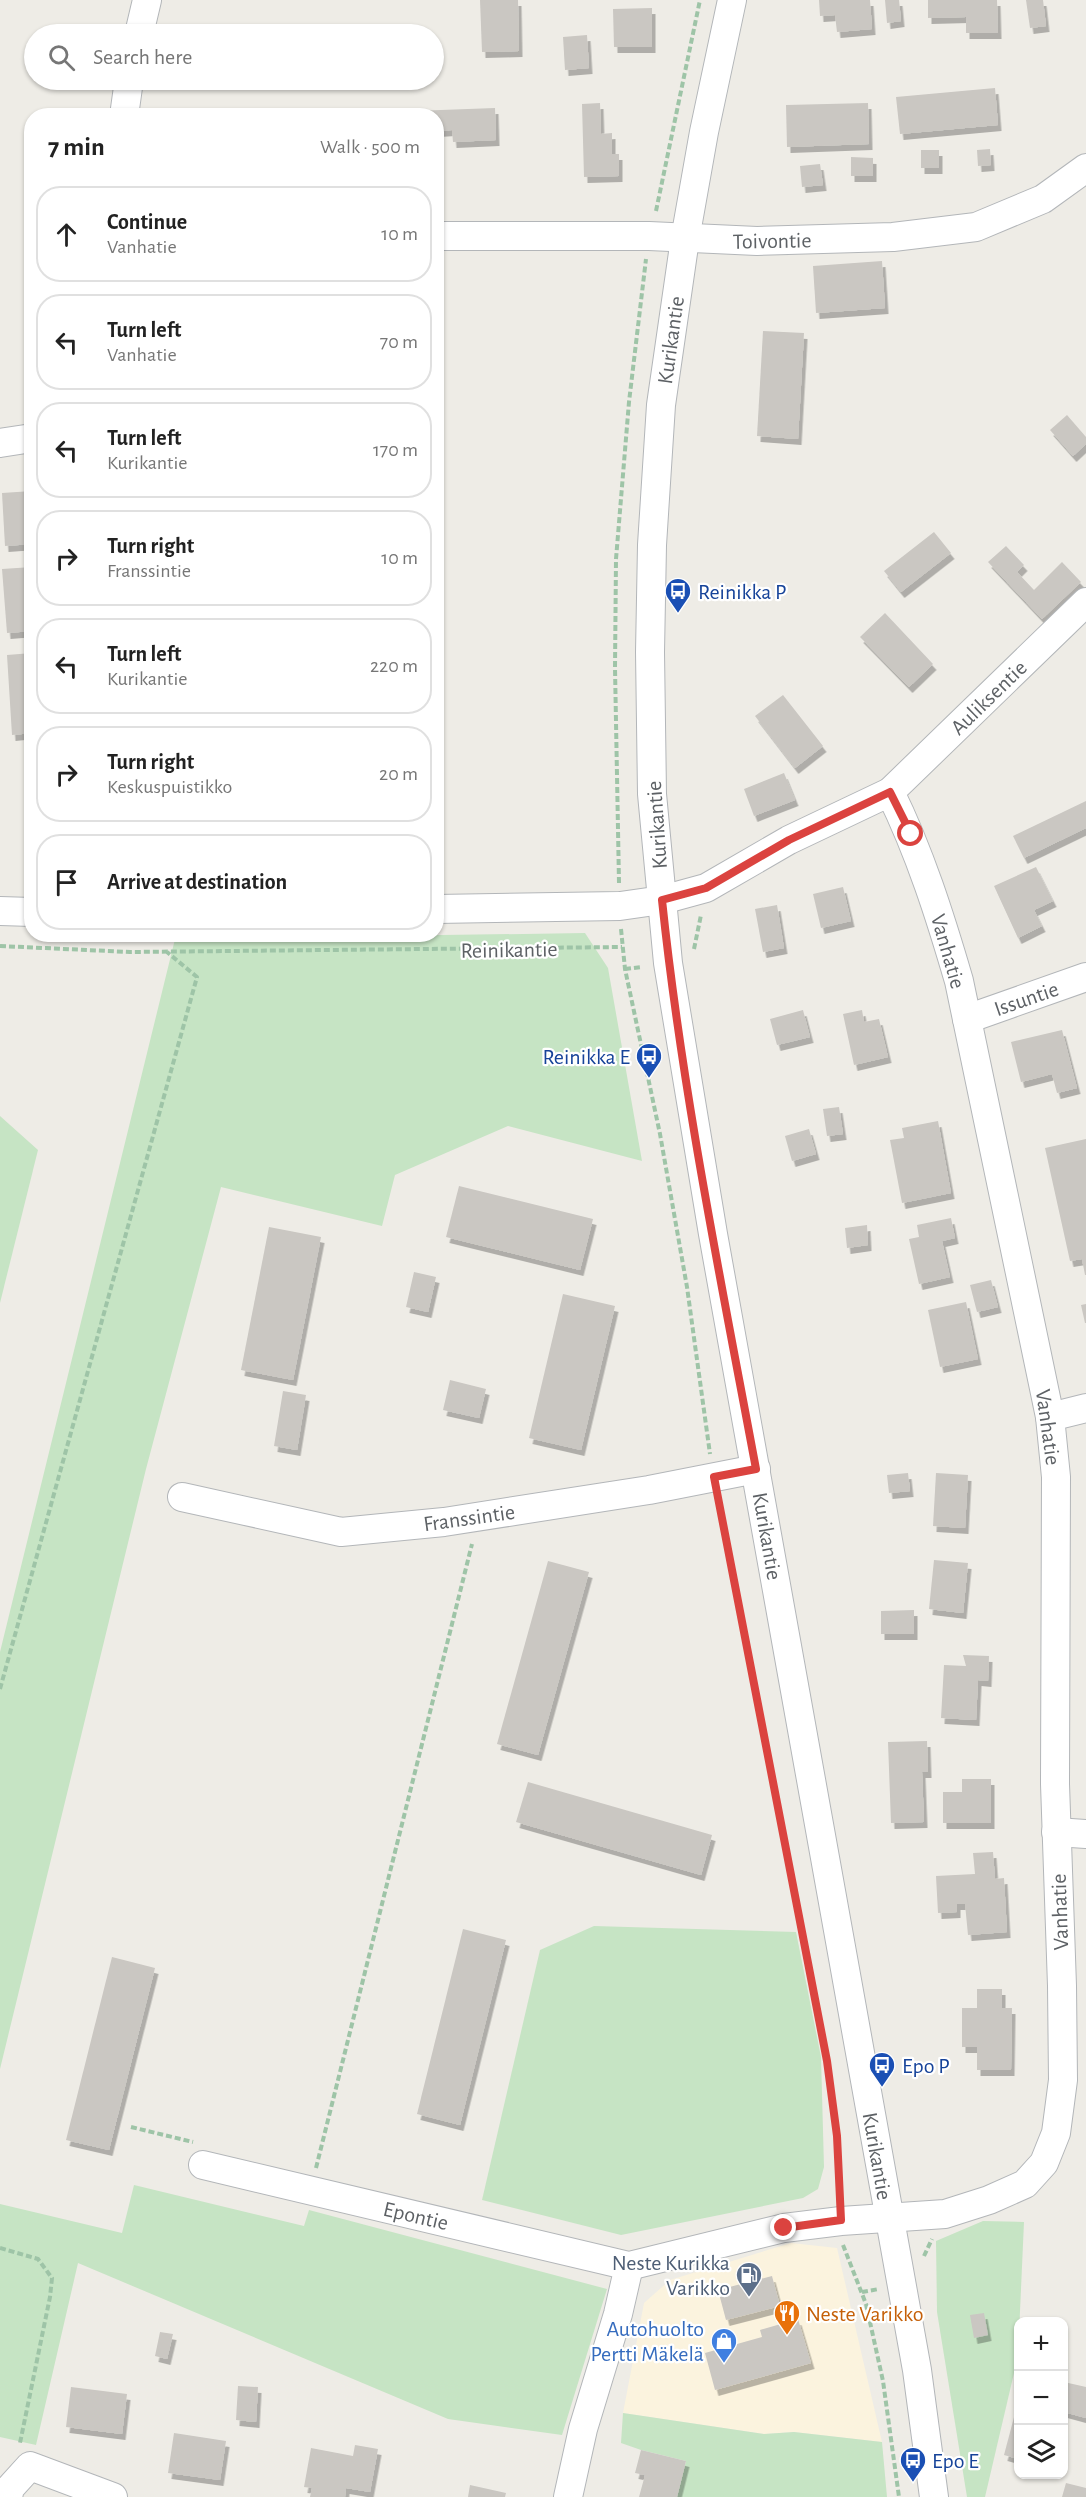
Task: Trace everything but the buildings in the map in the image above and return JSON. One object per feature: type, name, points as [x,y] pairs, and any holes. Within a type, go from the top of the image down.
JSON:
[{"type":"street","points":[[141,24],[147,0]]},
{"type":"street","name":"Kurikantie","points":[[732,0],[704,132],[685,239],[661,405],[652,545],[650,652],[652,794],[668,963],[713,1234],[917,2370],[934,2497]]},
{"type":"street","points":[[125,108],[128,90]]},
{"type":"street","name":"Toivontie","points":[[444,236],[649,236],[757,241],[893,237],[976,227],[1043,199],[1086,168]]},
{"type":"street","points":[[0,443],[24,439]]},
{"type":"street","name":"Auliksentie","points":[[890,792],[1086,602]]},
{"type":"street","points":[[662,900],[706,888],[789,840],[890,792]]},
{"type":"street","name":"Vanhatie","points":[[629,2266],[784,2228],[837,2221],[945,2214],[989,2200],[1025,2184],[1044,2163],[1056,2133],[1063,2080],[1056,1832],[1056,1477],[1050,1417],[959,981],[938,910],[911,834],[890,792]]},
{"type":"street","name":"Reinikantie","points":[[444,909],[620,906],[662,900]]},
{"type":"street","points":[[0,911],[24,912]]},
{"type":"street","name":"Issuntie","points":[[967,1019],[1086,977]]},
{"type":"street","points":[[1050,1417],[1086,1408]]},
{"type":"street","name":"Franssintie","points":[[182,1497],[341,1532],[479,1517],[649,1490],[756,1469]]},
{"type":"street","points":[[1056,1832],[1086,1834]]},
{"type":"street","name":"Epontie","points":[[200,2154],[310,2190],[629,2266]]},
{"type":"street","points":[[568,2497],[583,2429],[618,2314],[629,2266]]},
{"type":"street","points":[[9,2493],[30,2466],[113,2497]]},
{"type":"path","name":"Reinikantie","points":[[0,946],[167,952],[622,947]]},
{"type":"path","name":"Kurikantie","points":[[622,947],[681,1251],[714,1477],[827,2061],[837,2136],[837,2221],[866,2304],[883,2381],[899,2497]]},
{"type":"path","points":[[0,1689],[197,977],[167,952]]},
{"type":"path","points":[[310,2190],[479,1517]]},
{"type":"path","points":[[131,2127],[200,2154]]},
{"type":"path","points":[[0,2248],[38,2259],[52,2278],[9,2493]]},
{"type":"shaded area","points":[[791,2243],[837,2248],[882,2442],[794,2432],[764,2434],[623,2413],[644,2303],[670,2280]]},
{"type":"green space","points":[[585,933],[608,968],[642,1161],[508,1126],[395,1175],[382,1226],[221,1187],[146,1469],[0,2069],[0,1652],[174,942],[444,942],[444,935]]},
{"type":"green space","points":[[0,1116],[38,1150],[0,1303]]},
{"type":"green space","points":[[594,1926],[796,1932],[821,2057],[824,2167],[818,2189],[803,2198],[621,2235],[482,2200],[540,1950]]},
{"type":"green space","points":[[134,2185],[304,2226],[309,2210],[607,2289],[562,2435],[448,2419],[78,2263],[36,2445],[0,2437],[0,2204],[122,2233]]},
{"type":"green space","points":[[983,2221],[1024,2222],[1020,2317],[1014,2317],[1014,2373],[985,2497],[967,2497],[937,2312],[936,2241]]},
{"type":"green space","points":[[623,2413],[764,2434],[794,2432],[882,2442],[887,2497],[677,2497],[686,2461],[621,2443]]},
{"type":"place","name":"Reinikka P","points":[[678,614]]},
{"type":"place","name":"Reinikka E","points":[[649,1079]]},
{"type":"place","name":"Epo P","points":[[882,2088]]},
{"type":"place","name":"Neste Kurikka Varikko","points":[[749,2298]]},
{"type":"place","name":"Neste Varikko","points":[[787,2336]]},
{"type":"place","name":"Autohuolto Pertti Mäkelä","points":[[724,2364]]},
{"type":"place","name":"Epo E","points":[[913,2483]]},
{"type":"route","points":[[784,2228],[841,2220],[837,2136],[827,2061],[714,1477],[756,1469],[713,1234],[668,963],[662,900],[706,888],[789,840],[890,792],[911,834]]}]
